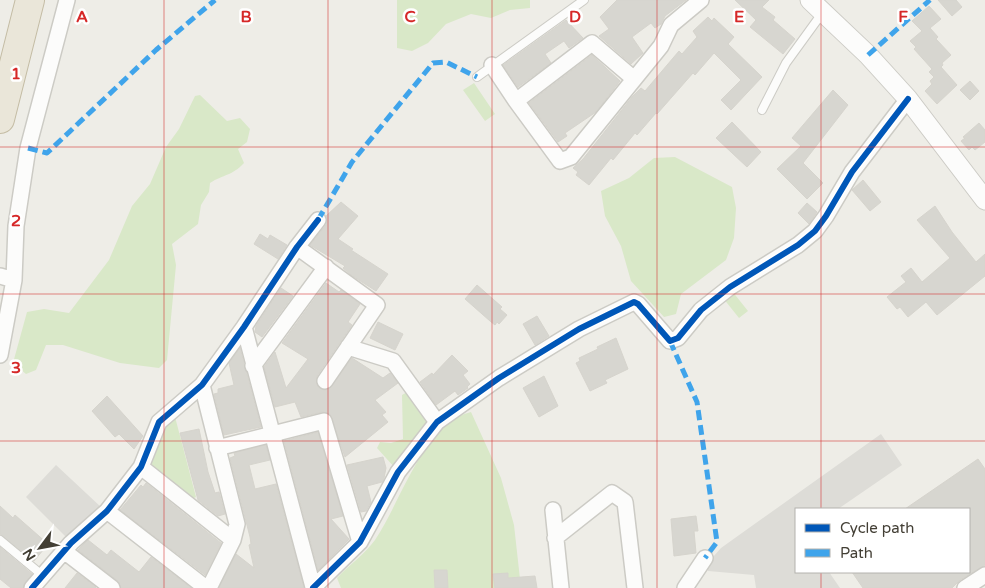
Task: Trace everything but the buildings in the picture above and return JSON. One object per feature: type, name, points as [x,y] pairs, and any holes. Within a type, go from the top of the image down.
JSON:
[{"type":"highway","points":[[0,118],[30,0]]},
{"type":"street","points":[[0,355],[7,278],[28,148],[67,0]]},
{"type":"street","points":[[492,65],[560,161],[571,157],[633,78],[661,46],[671,25],[701,0]]},
{"type":"street","points":[[817,6],[908,99],[985,200]]},
{"type":"street","points":[[516,101],[592,43],[633,78]]},
{"type":"street","points":[[244,328],[313,588],[360,542],[398,472],[437,422],[498,378],[539,353],[579,329],[634,302],[638,304],[670,341],[678,338],[701,310],[730,287],[798,245],[814,231],[826,216],[852,172],[908,99]]},
{"type":"street","points":[[32,588],[64,551],[107,511],[141,467],[159,422],[202,385],[244,328],[297,247],[318,220]]},
{"type":"street","points":[[297,247],[376,306],[325,381]]},
{"type":"street","points":[[253,366],[326,267]]},
{"type":"street","points":[[348,347],[393,361],[437,422]]},
{"type":"street","points":[[107,511],[207,588],[233,540],[237,524],[202,385]]},
{"type":"street","points":[[218,448],[324,421],[360,542]]},
{"type":"street","points":[[141,467],[233,540]]},
{"type":"street","points":[[555,538],[612,492],[625,502],[635,588]]},
{"type":"street","points":[[553,510],[561,588]]},
{"type":"street","points":[[64,551],[112,588]]},
{"type":"street","points":[[685,588],[705,558]]},
{"type":"street","points":[[965,588],[985,575]]},
{"type":"lane","points":[[477,77],[584,0]]},
{"type":"lane","points":[[762,110],[817,6]]},
{"type":"lane","points":[[0,540],[42,575]]},
{"type":"green space","points":[[397,0],[530,0],[530,8],[510,10],[491,18],[471,14],[446,24],[428,43],[412,51],[397,48]]},
{"type":"green space","points":[[474,83],[495,114],[485,121],[463,90]]},
{"type":"green space","points":[[200,95],[227,121],[240,118],[250,129],[247,142],[238,149],[244,163],[232,173],[210,183],[209,192],[201,205],[198,224],[172,244],[176,265],[167,360],[159,368],[120,363],[63,345],[46,345],[36,370],[26,374],[13,363],[27,312],[44,309],[69,313],[109,260],[132,206],[150,184],[166,147],[179,129],[195,96]]},
{"type":"green space","points":[[675,157],[732,187],[736,208],[734,238],[726,260],[681,294],[676,314],[664,317],[631,281],[621,246],[605,216],[601,191],[629,178],[654,158]]},
{"type":"green space","points":[[732,291],[748,311],[739,318],[723,298]]},
{"type":"green space","points":[[409,391],[430,420],[395,468],[377,448],[380,442],[391,443],[403,439],[402,395]]},
{"type":"green space","points":[[471,412],[501,478],[514,525],[521,588],[341,588],[337,578],[375,540],[427,447],[440,431],[454,419]]},
{"type":"green space","points":[[174,413],[196,497],[192,499],[150,464],[156,438]]},
{"type":"shaded area","points":[[881,434],[902,465],[839,508],[795,508],[795,573],[830,573],[840,588],[756,588],[754,575],[708,571],[706,565],[721,548]]},
{"type":"shaded area","points":[[56,465],[102,508],[68,539],[26,497]]},
{"type":"marked path","points":[[28,148],[47,153],[156,50],[215,0]]},
{"type":"marked path","points":[[868,55],[930,0]]},
{"type":"marked path","points":[[318,220],[352,162],[433,63],[446,62],[477,77]]},
{"type":"marked path","points":[[670,341],[697,402],[717,542],[705,558]]},
{"type":"cycle path","points":[[313,588],[360,542],[398,472],[437,422],[499,378],[579,329],[634,302],[638,304],[670,341],[678,338],[701,310],[730,287],[798,245],[815,231],[852,172],[908,99]]},
{"type":"cycle path","points":[[32,588],[71,543],[107,511],[141,467],[159,422],[202,385],[244,327],[297,247],[318,220]]}]
